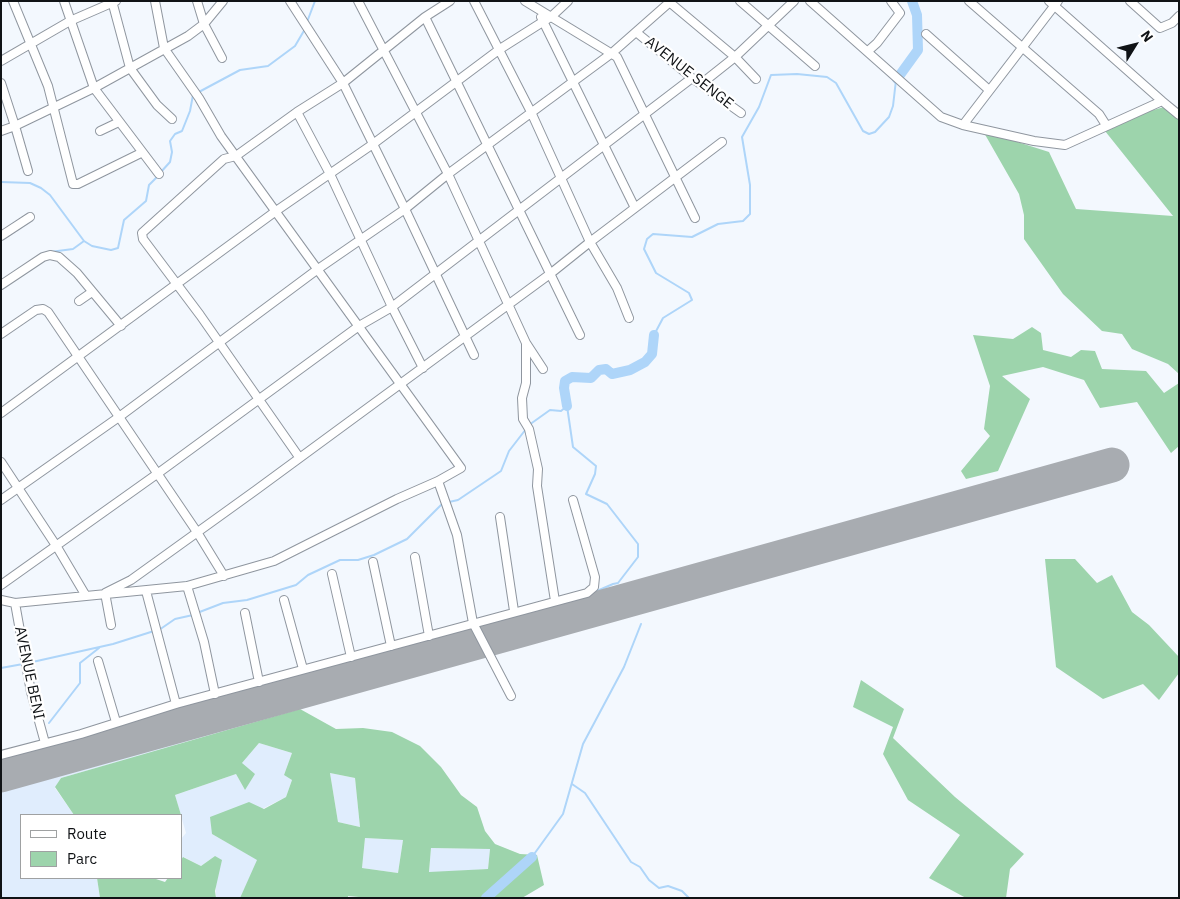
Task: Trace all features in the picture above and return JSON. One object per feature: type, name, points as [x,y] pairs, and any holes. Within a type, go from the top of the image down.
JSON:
[{"type":"street","points":[[13,1],[55,107],[73,184],[78,184],[141,153]]},
{"type":"street","points":[[64,1],[94,88],[141,153],[159,174]]},
{"type":"street","points":[[1,600],[15,603],[105,593],[146,591],[187,586],[224,576],[274,561],[397,499],[438,481],[461,467],[236,156],[164,48],[155,1]]},
{"type":"street","points":[[197,1],[204,24],[222,58]]},
{"type":"street","points":[[1,131],[94,88],[188,36],[204,24],[223,1]]},
{"type":"street","points":[[290,1],[342,83],[405,209],[474,355]]},
{"type":"street","points":[[358,1],[448,174],[507,304],[526,343],[542,369]]},
{"type":"street","points":[[299,457],[220,343],[143,239],[142,233],[224,159],[236,156],[297,112],[342,83],[425,17],[450,1]]},
{"type":"street","points":[[474,1],[531,112],[590,242],[617,288],[629,318]]},
{"type":"street","points":[[525,1],[616,57],[646,114],[695,218]]},
{"type":"street","points":[[1,413],[276,212],[373,144],[500,49],[552,16],[568,1]]},
{"type":"street","points":[[740,1],[816,66]]},
{"type":"street","points":[[701,84],[735,57],[794,1]]},
{"type":"street","points":[[810,1],[941,116],[963,125],[1034,141],[1066,145],[1106,125],[1162,101]]},
{"type":"street","points":[[868,51],[878,43],[900,13],[890,1]]},
{"type":"street","points":[[969,1],[1099,114],[1106,125]]},
{"type":"street","points":[[1130,1],[1160,28],[1172,23],[1179,16]]},
{"type":"street","points":[[1,61],[32,45],[70,21],[114,2],[130,68],[157,105],[172,119]]},
{"type":"street","points":[[1,500],[119,417],[318,269],[405,209],[448,174],[612,53],[669,2],[735,57],[756,79]]},
{"type":"street","points":[[963,125],[1054,3],[1179,115]]},
{"type":"street","points":[[535,7],[635,208]]},
{"type":"street","points":[[425,17],[458,81],[580,335]]},
{"type":"street","name":"AVENUE SENGE","points":[[636,32],[692,78],[741,113]]},
{"type":"street","points":[[926,34],[989,90]]},
{"type":"street","points":[[1,585],[158,474],[257,399],[359,326],[392,307],[435,272],[692,78]]},
{"type":"street","points":[[1,83],[28,171]]},
{"type":"street","points":[[297,112],[330,174],[392,307],[423,368]]},
{"type":"street","points":[[100,131],[119,122]]},
{"type":"street","points":[[105,593],[131,580],[423,368],[465,335],[550,274],[722,142]]},
{"type":"street","points":[[1,236],[30,217]]},
{"type":"street","points":[[1,285],[43,257],[50,255],[59,257],[121,326]]},
{"type":"street","points":[[79,301],[92,292]]},
{"type":"street","points":[[1,334],[40,309],[51,315],[77,357],[197,532],[224,576]]},
{"type":"street","points":[[526,343],[526,383],[522,398],[523,419],[529,429],[538,469],[537,486],[555,600]]},
{"type":"street","points":[[1,462],[21,486],[86,596]]},
{"type":"street","points":[[438,481],[457,536],[473,623],[511,696]]},
{"type":"street","points":[[1,755],[176,704],[429,636],[514,611],[587,593],[594,587],[595,582],[573,500]]},
{"type":"street","points":[[500,517],[514,611]]},
{"type":"street","points":[[415,557],[429,636]]},
{"type":"street","points":[[373,562],[391,646]]},
{"type":"street","points":[[332,574],[351,656]]},
{"type":"street","points":[[187,586],[204,642],[215,694]]},
{"type":"street","points":[[146,591],[176,704]]},
{"type":"street","points":[[105,593],[111,625]]},
{"type":"street","points":[[284,600],[303,669]]},
{"type":"street","name":"AVENUE BENI","points":[[15,603],[31,692],[44,743]]},
{"type":"street","points":[[245,613],[259,682]]},
{"type":"street","points":[[98,661],[116,722]]},
{"type":"shaded area","points":[[1117,453],[1121,473],[61,778],[55,788],[73,814],[20,814],[20,879],[97,879],[100,898],[1,898],[1,762]]},
{"type":"shaded area","points":[[259,743],[292,753],[284,775],[292,780],[286,797],[212,834],[258,860],[240,898],[216,898],[215,856],[201,866],[184,857],[182,859],[182,838],[186,833],[175,795],[236,774],[245,790],[242,763]]},
{"type":"shaded area","points":[[330,773],[355,778],[360,827],[338,822]]},
{"type":"shaded area","points":[[365,838],[403,840],[398,873],[362,868]]},
{"type":"shaded area","points":[[431,848],[490,849],[488,869],[429,873]]},
{"type":"green space","points":[[1164,107],[1179,119],[1179,374],[1168,364],[1132,349],[1122,334],[1102,331],[1063,294],[1024,239],[1024,215],[1019,194],[983,131],[1049,152],[1076,209],[1173,216],[1105,131],[1143,113]]},
{"type":"green space","points":[[1032,327],[1041,333],[1043,350],[1071,357],[1081,350],[1095,351],[1102,369],[1146,371],[1164,393],[1179,383],[1179,446],[1171,453],[1137,402],[1100,408],[1084,380],[1043,367],[1002,376],[1030,399],[998,471],[966,479],[961,471],[990,436],[984,429],[990,386],[973,335],[1013,339]]},
{"type":"green space","points":[[1045,559],[1075,559],[1097,583],[1112,575],[1132,612],[1149,625],[1179,657],[1179,673],[1159,700],[1143,684],[1103,699],[1056,667]]},
{"type":"green space","points":[[861,680],[904,709],[893,738],[955,797],[1024,854],[1010,869],[1006,898],[966,898],[929,878],[960,835],[908,800],[883,754],[893,727],[853,707]]},
{"type":"green space","points":[[300,709],[336,729],[363,728],[392,732],[420,746],[441,767],[461,795],[477,807],[485,831],[495,844],[520,854],[537,855],[544,885],[522,898],[370,898],[348,896],[348,898],[240,898],[257,860],[212,834],[210,817],[249,802],[264,809],[286,797],[292,780],[284,775],[292,753],[259,743],[242,763],[255,774],[245,790],[236,774],[175,795],[181,814],[73,814],[55,787],[61,778]],"holes":[[[330,773],[355,778],[360,827],[338,822]],[[365,838],[403,840],[398,873],[362,868]],[[431,848],[490,849],[488,869],[429,872]]]},
{"type":"green space","points":[[215,856],[222,860],[215,891],[216,898],[100,898],[97,879],[156,879],[165,882],[167,879],[182,879],[183,857],[201,866]]},
{"type":"waterway","points":[[307,22],[315,1]]},
{"type":"waterway","points":[[897,79],[918,50],[917,15],[912,1]]},
{"type":"waterway","points":[[197,93],[240,70],[268,66],[295,46],[305,29]]},
{"type":"waterway","points":[[654,335],[663,318],[692,300],[689,293],[656,273],[644,249],[647,239],[653,234],[692,237],[718,224],[743,221],[750,214],[750,185],[742,137],[759,107],[771,75],[797,74],[827,77],[836,83],[863,131],[869,134],[875,132],[889,117],[893,106],[896,80]]},
{"type":"waterway","points":[[160,173],[170,162],[172,152],[170,141],[175,134],[182,131],[190,111],[193,95]]},
{"type":"waterway","points":[[1,182],[30,183],[41,188],[50,195],[84,241],[92,246],[111,250],[118,248],[124,220],[146,201],[149,185],[157,177]]},
{"type":"waterway","points":[[50,252],[73,249],[84,241]]},
{"type":"waterway","points":[[567,406],[564,388],[565,381],[572,377],[591,378],[599,370],[606,369],[612,374],[630,370],[645,362],[652,354],[654,335]]},
{"type":"waterway","points":[[529,425],[550,410],[561,411],[567,406],[573,447],[596,466],[595,474],[586,494],[607,504],[638,544],[638,557],[618,583],[590,594]]},
{"type":"waterway","points":[[449,502],[458,500],[501,471],[509,451],[526,429]]},
{"type":"waterway","points":[[197,613],[223,603],[247,600],[296,585],[308,575],[340,560],[358,560],[374,555],[407,539],[441,505],[445,504]]},
{"type":"waterway","points":[[159,630],[175,619],[193,615]]},
{"type":"waterway","points":[[532,857],[563,814],[583,744],[624,667],[641,624]]},
{"type":"waterway","points":[[28,663],[113,644],[154,631]]},
{"type":"waterway","points":[[49,723],[80,683],[80,663],[99,648]]},
{"type":"waterway","points":[[1,668],[23,664]]},
{"type":"waterway","points":[[158,713],[255,687]]},
{"type":"waterway","points":[[572,784],[585,793],[631,862],[640,867],[649,880],[659,888],[668,886],[682,891],[689,898]]},
{"type":"waterway","points":[[486,898],[532,857]]},
{"type":"runway","points":[[1,775],[1112,465]]}]
